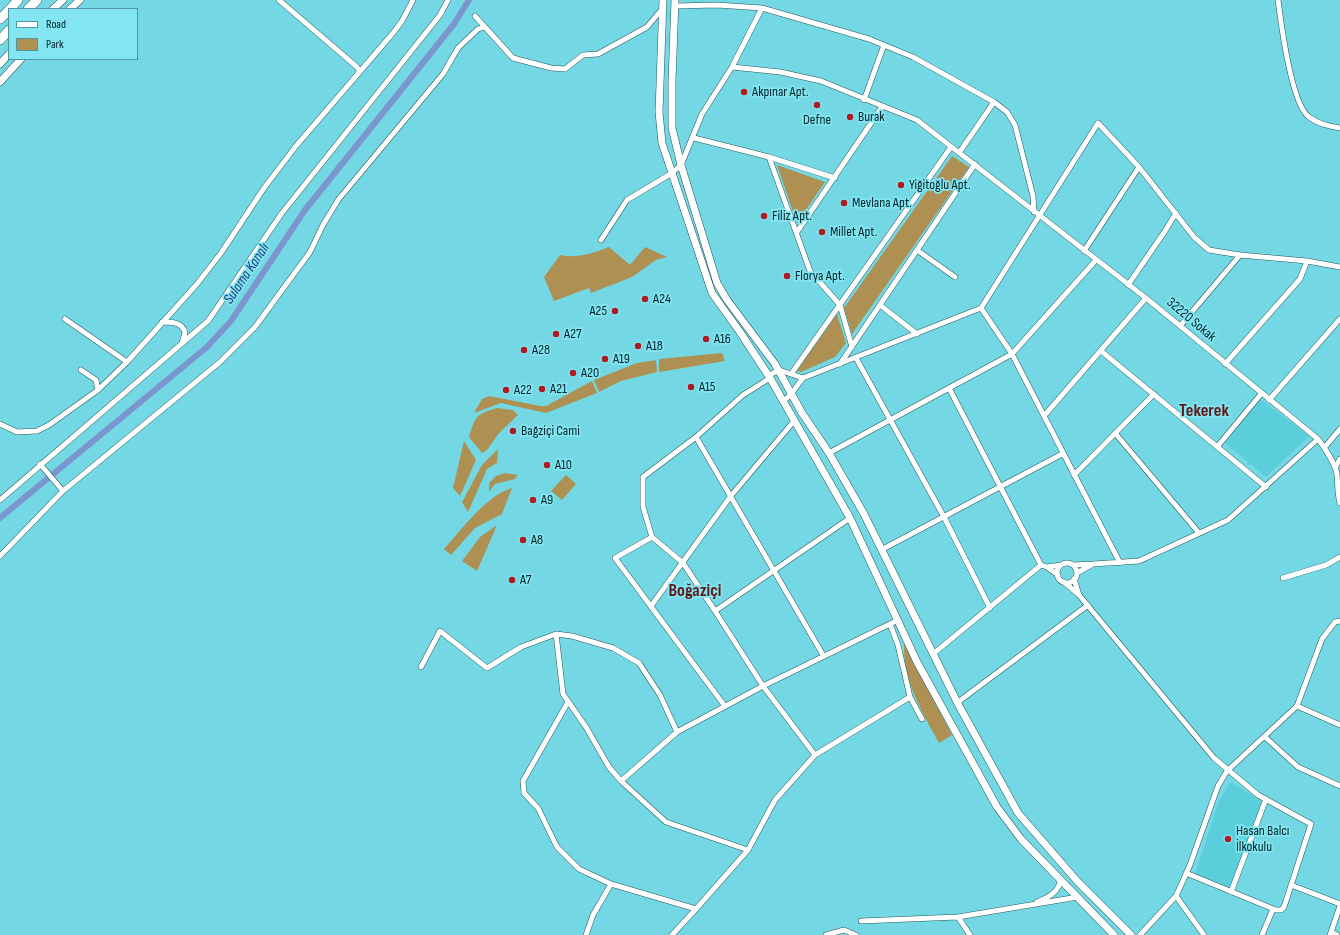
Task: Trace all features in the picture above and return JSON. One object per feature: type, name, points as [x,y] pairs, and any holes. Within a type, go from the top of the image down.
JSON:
[{"type":"highway","points":[[10,8],[18,0]]},
{"type":"highway","points":[[29,8],[37,0]]},
{"type":"highway","points":[[0,19],[8,10]]},
{"type":"highway","points":[[0,40],[8,31]]},
{"type":"main road","points":[[54,8],[63,0]]},
{"type":"main road","points":[[71,8],[80,0]]},
{"type":"main road","points":[[663,0],[659,112],[662,143],[712,293],[740,332],[769,377],[850,518],[917,662],[997,807],[1021,839],[1114,935]]},
{"type":"main road","points":[[675,3],[672,128],[681,165],[717,284],[778,370],[829,453],[864,514],[933,654],[1018,813],[1078,882],[1131,935]]},
{"type":"main road","points":[[0,64],[8,55]]},
{"type":"main road","points":[[0,82],[20,60]]},
{"type":"street","points":[[279,0],[357,67],[359,71]]},
{"type":"street","points":[[0,424],[17,432],[37,431],[49,425],[98,390],[127,362],[197,284],[221,253],[264,188],[296,146],[402,21],[413,0]]},
{"type":"street","points":[[0,500],[208,321],[282,213],[435,21],[448,0]]},
{"type":"street","points":[[1278,0],[1283,38],[1298,102],[1307,116],[1322,124],[1340,128]]},
{"type":"street","points":[[675,3],[762,8],[869,39],[913,57],[994,102],[1007,112],[1015,125],[1033,196],[1034,212]]},
{"type":"street","points":[[475,16],[513,58],[551,68],[566,69],[583,55],[598,54],[647,27],[663,8]]},
{"type":"street","points":[[601,240],[627,200],[672,173],[681,165],[694,138],[702,114],[732,67],[762,8]]},
{"type":"street","points":[[0,556],[63,491],[220,362],[255,328],[310,252],[338,200],[443,74],[458,48],[478,30],[484,27]]},
{"type":"street","points":[[864,100],[884,45]]},
{"type":"street","name":"32220 Sokak","points":[[732,67],[780,72],[821,81],[864,100],[916,120],[975,164],[1038,216],[1146,298],[1261,394],[1318,439],[1335,468]]},
{"type":"street","points":[[959,153],[994,102]]},
{"type":"street","points":[[797,232],[882,107]]},
{"type":"street","points":[[783,401],[792,395],[796,387],[804,378],[981,308],[1098,123],[1139,166],[1194,237],[1209,250],[1240,255],[1307,261],[1340,267]]},
{"type":"street","points":[[694,138],[769,157],[835,178]]},
{"type":"street","points":[[791,374],[951,147]]},
{"type":"street","points":[[769,157],[810,271],[840,305],[852,346]]},
{"type":"street","points":[[840,365],[975,164]]},
{"type":"street","points":[[1084,251],[1139,166]]},
{"type":"street","points":[[1128,285],[1176,213]]},
{"type":"street","points":[[917,250],[955,277]]},
{"type":"street","points":[[1180,326],[1240,255]]},
{"type":"street","points":[[829,453],[1012,354],[1096,260]]},
{"type":"street","points":[[1225,364],[1300,280],[1307,261]]},
{"type":"street","points":[[1044,416],[1146,298]]},
{"type":"street","points":[[880,305],[917,334]]},
{"type":"street","points":[[981,308],[1012,354],[1062,454],[1120,563]]},
{"type":"street","points":[[1269,400],[1340,319]]},
{"type":"street","points":[[65,320],[127,362]]},
{"type":"street","points":[[162,322],[174,322],[182,327],[185,333],[182,343]]},
{"type":"street","points":[[1101,351],[1266,487]]},
{"type":"street","points":[[856,358],[944,517],[990,608]]},
{"type":"street","points":[[80,370],[96,380],[98,390]]},
{"type":"street","points":[[804,378],[778,370],[743,395],[696,437],[643,477],[643,507],[652,537],[683,563],[763,686],[815,755]]},
{"type":"street","points":[[949,388],[1000,488],[1044,566],[1058,576],[1060,580],[1064,582],[1088,606],[1214,758],[1227,771],[1266,800],[1311,824],[1284,907],[1281,910],[1273,909],[1186,873]]},
{"type":"street","points":[[1074,475],[1154,394]]},
{"type":"street","points":[[1217,447],[1261,394]]},
{"type":"street","points":[[651,606],[730,497],[794,420]]},
{"type":"street","points":[[1324,448],[1340,429]]},
{"type":"street","points":[[1115,433],[1199,533]]},
{"type":"street","points":[[696,437],[823,655]]},
{"type":"street","points":[[933,654],[1044,566],[1139,561],[1228,520],[1318,439]]},
{"type":"street","points":[[881,550],[1062,454]]},
{"type":"street","points":[[1340,459],[1335,468],[1340,503]]},
{"type":"street","points":[[41,466],[63,491]]},
{"type":"street","points":[[715,612],[850,518]]},
{"type":"street","points":[[652,537],[615,558],[724,705]]},
{"type":"street","points":[[1283,578],[1326,564],[1340,557]]},
{"type":"street","points":[[1058,576],[1058,570],[1062,564]]},
{"type":"street","points":[[1079,596],[1074,580],[1077,573],[1092,564]]},
{"type":"street","points":[[1072,565],[1077,573]]},
{"type":"street","points":[[1064,582],[1074,580]]},
{"type":"street","points":[[958,702],[1088,606]]},
{"type":"street","points":[[621,781],[677,732],[724,705],[823,655],[898,620]]},
{"type":"street","points":[[1140,935],[1176,896],[1218,786],[1227,771],[1297,706],[1322,639],[1335,622],[1340,621]]},
{"type":"street","points":[[890,624],[898,645],[910,697],[922,719]]},
{"type":"street","points":[[421,667],[440,631],[487,668],[521,647],[556,634],[572,636],[613,648],[638,663],[660,695],[677,732]]},
{"type":"street","points":[[556,634],[563,694],[586,727],[609,767],[621,781],[666,822],[748,850]]},
{"type":"street","points":[[672,935],[748,850],[775,800],[815,755],[910,697]]},
{"type":"street","points":[[568,702],[523,781],[524,793],[538,808],[557,847],[579,869],[611,884],[696,909]]},
{"type":"street","points":[[1297,706],[1340,726]]},
{"type":"street","points":[[1265,737],[1298,767],[1340,786]]},
{"type":"street","points":[[1231,892],[1266,800]]},
{"type":"street","points":[[1026,906],[1054,893],[1060,887],[1061,879]]},
{"type":"street","points":[[586,935],[593,915],[611,884]]},
{"type":"street","points":[[1291,885],[1340,905],[1330,934],[1337,935]]},
{"type":"street","points":[[1176,896],[1204,935]]},
{"type":"street","points":[[861,921],[958,917],[1078,897]]},
{"type":"street","points":[[1262,935],[1273,909]]},
{"type":"street","points":[[958,917],[970,935]]},
{"type":"street","points":[[826,935],[844,930],[856,935]]},
{"type":"shaded area","points":[[1260,399],[1309,436],[1266,477],[1225,443]]},
{"type":"shaded area","name":"Hasan Balcı İlkokulu","points":[[1231,782],[1264,803],[1230,888],[1195,874],[1219,801]]},
{"type":"green space","points":[[952,156],[969,167],[852,334],[844,308]]},
{"type":"green space","points":[[777,165],[825,182],[797,223]]},
{"type":"green space","points":[[609,247],[630,265],[645,247],[667,257],[656,260],[632,277],[591,293],[589,288],[554,301],[544,277],[560,255],[579,256]]},
{"type":"green space","points":[[837,314],[846,343],[835,357],[801,372],[797,371]]},
{"type":"green space","points":[[722,353],[725,361],[659,372],[659,359]]},
{"type":"green space","points":[[656,360],[657,372],[621,381],[599,392],[594,380],[637,363]]},
{"type":"green space","points":[[592,381],[597,393],[546,413],[501,403],[474,413],[482,399],[489,396],[546,406]]},
{"type":"green space","points":[[497,408],[513,410],[518,415],[499,433],[487,450],[482,453],[469,437],[471,430],[477,417],[485,412]]},
{"type":"green space","points":[[464,441],[476,460],[460,496],[453,488]]},
{"type":"green space","points":[[498,449],[497,463],[487,469],[468,512],[462,502],[482,465]]},
{"type":"green space","points":[[505,473],[518,475],[515,479],[495,484],[489,492],[489,483],[496,476]]},
{"type":"green space","points":[[566,475],[576,484],[562,500],[551,491]]},
{"type":"green space","points":[[512,488],[502,514],[475,528],[451,555],[444,549],[466,523],[484,505],[493,498]]},
{"type":"green space","points":[[497,525],[477,571],[462,561],[480,537]]},
{"type":"green space","points":[[904,644],[952,735],[939,743],[920,708],[910,683]]},
{"type":"waterway","name":"Sulama Kanalı","points":[[0,518],[207,347],[231,321],[305,210],[454,24],[469,0]]},
{"type":"place","name":"Akpınar Apt.","points":[[744,92]]},
{"type":"place","name":"Defne","points":[[817,105]]},
{"type":"place","name":"Burak","points":[[850,117]]},
{"type":"place","name":"Yiğitoğlu Apt.","points":[[901,185]]},
{"type":"place","name":"Mevlana Apt.","points":[[844,203]]},
{"type":"place","name":"Filiz Apt.","points":[[764,216]]},
{"type":"place","name":"Millet Apt.","points":[[822,232]]},
{"type":"place","name":"Florya Apt.","points":[[787,276]]},
{"type":"place","name":"A24","points":[[645,299]]},
{"type":"place","name":"A25","points":[[615,311]]},
{"type":"place","name":"A27","points":[[556,334]]},
{"type":"place","name":"A16","points":[[706,339]]},
{"type":"place","name":"A18","points":[[638,346]]},
{"type":"place","name":"A28","points":[[524,350]]},
{"type":"place","name":"A19","points":[[605,359]]},
{"type":"place","name":"A20","points":[[573,373]]},
{"type":"place","name":"A15","points":[[691,387]]},
{"type":"place","name":"A21","points":[[542,389]]},
{"type":"place","name":"A22","points":[[506,390]]},
{"type":"place","name":"Bağziçi Cami","points":[[513,431]]},
{"type":"place","name":"A10","points":[[547,465]]},
{"type":"place","name":"A9","points":[[533,500]]},
{"type":"place","name":"A8","points":[[523,540]]},
{"type":"place","name":"A7","points":[[512,580]]},
{"type":"place","name":"Hasan Balcı İlkokulu","points":[[1228,839]]},
{"type":"district","name":"Tekerek","points":[[1204,411]]},
{"type":"district","name":"Boğaziçi","points":[[695,591]]}]
